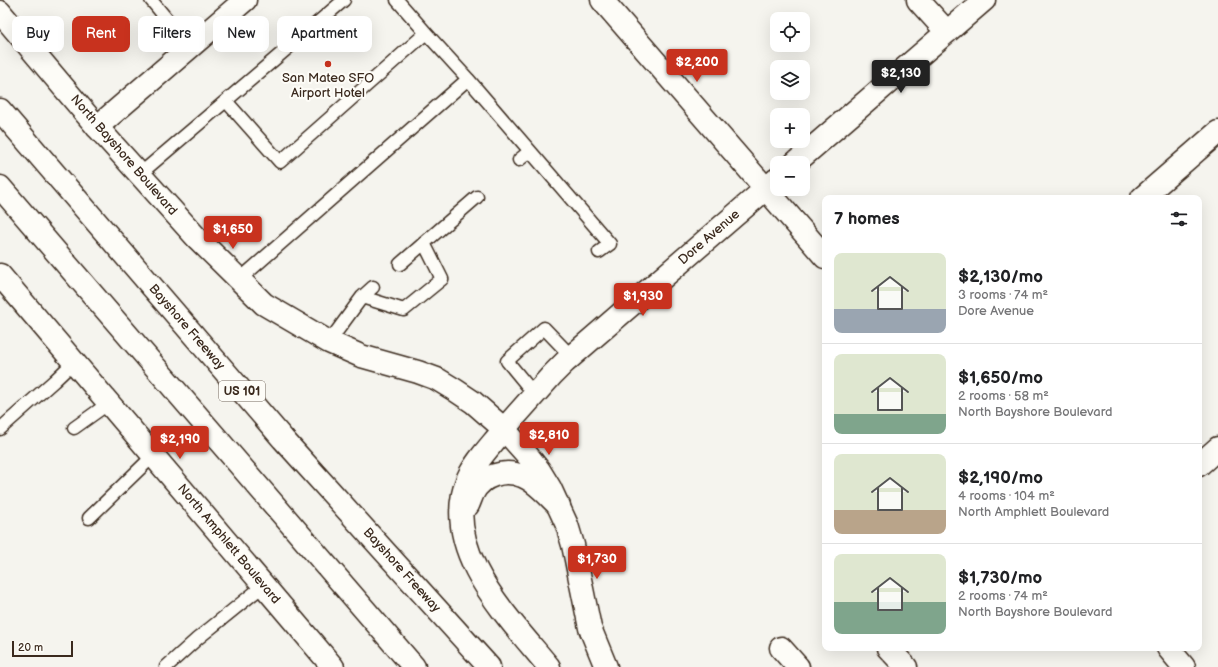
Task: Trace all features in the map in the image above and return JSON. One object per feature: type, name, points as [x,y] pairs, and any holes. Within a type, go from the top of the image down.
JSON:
[{"type":"main road","points":[[205,34],[245,0]]},
{"type":"main road","points":[[602,0],[770,182]]},
{"type":"main road","points":[[918,0],[947,32]]},
{"type":"main road","points":[[803,156],[984,0]]},
{"type":"main road","name":"North Bayshore Boulevard","points":[[0,12],[97,127],[196,237],[264,304],[329,342],[361,356],[418,372],[437,380],[473,402],[504,430],[539,470],[567,525],[573,545],[590,628],[606,667]]},
{"type":"main road","points":[[97,127],[184,52]]},
{"type":"main road","name":"Bayshore Freeway","points":[[0,110],[283,439],[489,667]]},
{"type":"main road","points":[[1145,195],[1218,132]]},
{"type":"main road","name":"Dore Avenue","points":[[475,567],[468,549],[461,519],[461,504],[464,489],[469,476],[478,462],[552,375],[571,356],[770,184]]},
{"type":"main road","points":[[2,190],[414,667]]},
{"type":"main road","points":[[780,196],[822,253]]},
{"type":"main road","name":"North Amphlett Boulevard","points":[[0,275],[333,667]]},
{"type":"main road","points":[[1202,461],[1218,448]]},
{"type":"main road","points":[[549,667],[502,610],[475,567],[468,538],[466,520],[468,505],[473,492],[482,482],[494,475],[508,473],[523,476],[537,485],[558,506]]},
{"type":"main road","points":[[782,648],[798,667]]},
{"type":"main road","points":[[891,651],[904,666]]},
{"type":"main road","points":[[1171,651],[1184,667]]},
{"type":"lane","points":[[150,0],[164,16]]},
{"type":"lane","points":[[140,174],[344,0]]},
{"type":"lane","points":[[397,0],[468,79],[610,244],[599,252]]},
{"type":"lane","points":[[226,101],[280,162],[426,33]]},
{"type":"lane","points":[[239,280],[468,79]]},
{"type":"lane","points":[[519,160],[530,151]]},
{"type":"lane","points":[[400,264],[476,197]]},
{"type":"lane","points":[[362,297],[404,310],[442,279],[424,243]]},
{"type":"lane","points":[[329,342],[362,297],[373,287]]},
{"type":"lane","points":[[535,395],[507,361],[544,328],[571,356]]},
{"type":"lane","points":[[0,429],[74,362]]},
{"type":"lane","points":[[74,428],[109,403]]},
{"type":"lane","points":[[89,518],[154,456]]},
{"type":"lane","points":[[166,667],[197,639],[264,585]]},
{"type":"place","name":"San Mateo SFO Airport Hotel","points":[[328,64]]}]
